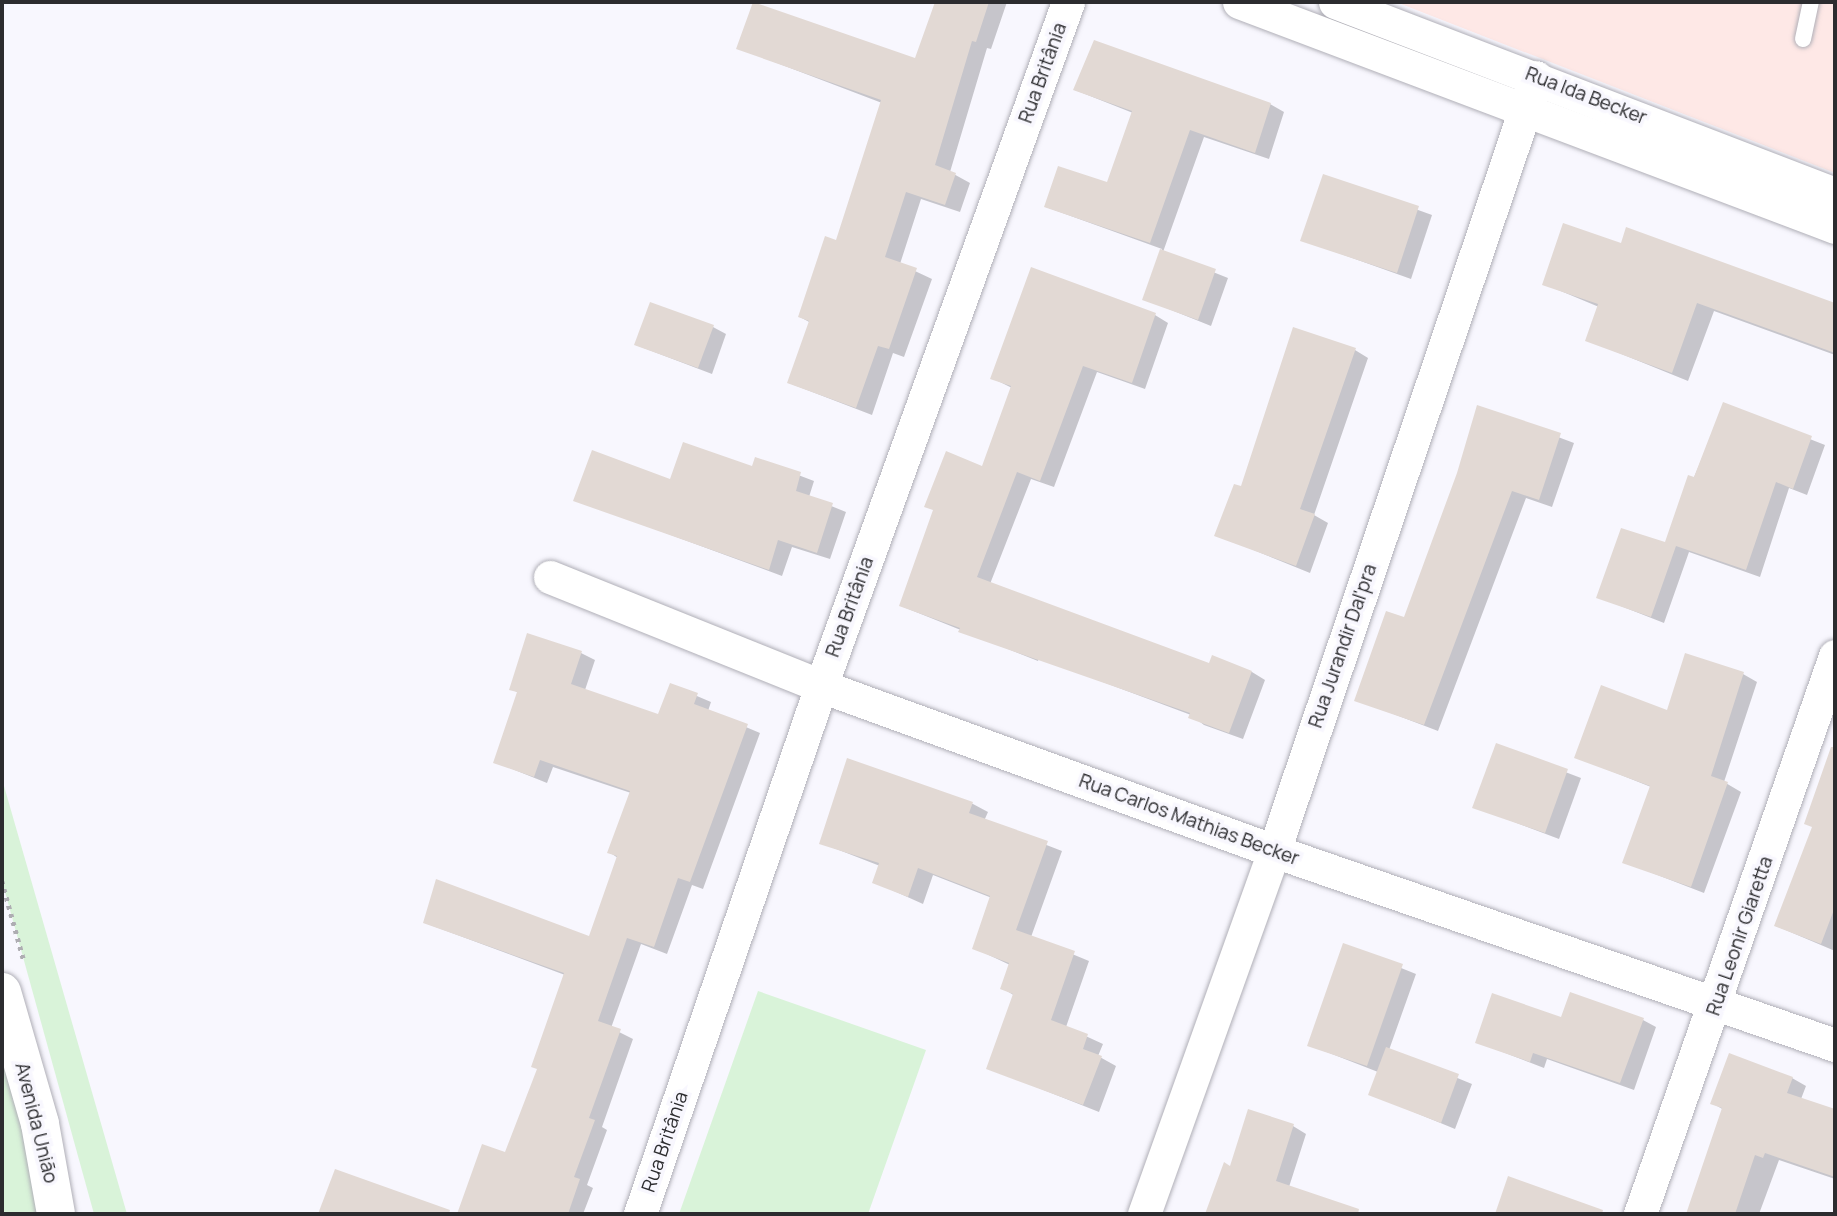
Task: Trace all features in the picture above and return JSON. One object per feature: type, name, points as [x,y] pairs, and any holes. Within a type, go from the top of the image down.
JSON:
[{"type":"street","name":"Rua Britânia","points":[[640,1214],[821,686],[1068,2]]},
{"type":"street","points":[[1239,2],[1835,227]]},
{"type":"street","name":"Rua Ida Becker","points":[[1335,2],[1835,194]]},
{"type":"street","name":"Rua Jurandir Dal'pra","points":[[1144,1214],[1274,852],[1536,77]]},
{"type":"street","name":"Rua Carlos Mathias Becker","points":[[550,578],[821,686],[1274,852],[1835,1045]]},
{"type":"street","name":"Rua Leonir Giaretta","points":[[1640,1214],[1717,1004],[1835,656]]},
{"type":"street","name":"Avenida União","points":[[2,992],[40,1124],[56,1214]]},
{"type":"lane","points":[[1803,39],[1811,2]]},
{"type":"shaded area","points":[[1396,2],[1835,2],[1835,173]]},
{"type":"green space","points":[[2,779],[127,1214],[94,1214],[2,881]]},
{"type":"green space","points":[[758,991],[926,1050],[868,1214],[679,1214]]},
{"type":"green space","points":[[2,1023],[46,1214],[2,1214]]},
{"type":"building","points":[[753,2],[915,58],[935,2],[989,2],[976,42],[972,41],[935,165],[956,173],[945,205],[906,192],[885,257],[917,268],[889,349],[878,346],[856,408],[787,383],[809,321],[798,317],[825,236],[836,240],[881,100],[736,49]]},
{"type":"building","points":[[1094,40],[1271,103],[1255,153],[1190,130],[1150,243],[1044,207],[1058,166],[1107,182],[1132,111],[1073,90]]},
{"type":"building","points":[[1323,174],[1419,206],[1397,273],[1300,241]]},
{"type":"building","points":[[1563,223],[1621,243],[1626,227],[1835,303],[1835,353],[1697,303],[1672,373],[1585,341],[1598,304],[1542,285]]},
{"type":"building","points":[[1160,249],[1216,269],[1198,320],[1142,300]]},
{"type":"building","points":[[1031,267],[1156,313],[1132,383],[1083,366],[1040,481],[1017,472],[977,577],[1209,663],[1212,655],[1252,671],[1229,733],[1188,718],[1190,713],[958,632],[960,628],[899,606],[933,510],[924,507],[946,451],[982,466],[1011,386],[990,379]]},
{"type":"building","points":[[650,302],[714,325],[698,368],[634,345]]},
{"type":"building","points":[[1293,327],[1356,348],[1300,509],[1315,514],[1296,566],[1214,536],[1234,484],[1241,486]]},
{"type":"building","points":[[1723,402],[1812,436],[1793,489],[1776,482],[1746,570],[1676,546],[1651,617],[1596,598],[1621,528],[1665,542],[1688,475],[1694,477]]},
{"type":"building","points":[[1477,405],[1561,433],[1539,500],[1512,491],[1424,725],[1354,701],[1386,611],[1404,617],[1457,473]]},
{"type":"building","points":[[683,442],[752,466],[755,457],[801,472],[796,491],[833,503],[817,553],[778,540],[769,570],[573,501],[592,450],[670,479]]},
{"type":"building","points":[[527,633],[582,651],[571,684],[658,714],[670,683],[698,693],[694,704],[748,724],[690,882],[678,878],[654,947],[627,938],[598,1021],[621,1029],[589,1118],[595,1120],[574,1177],[580,1179],[568,1214],[457,1214],[482,1144],[505,1152],[537,1069],[531,1067],[564,973],[423,923],[436,879],[589,936],[617,856],[607,853],[630,791],[540,760],[534,777],[493,763],[517,692],[509,690]]},
{"type":"building","points":[[1685,653],[1744,672],[1711,776],[1728,782],[1691,887],[1622,863],[1650,786],[1574,758],[1601,685],[1667,710]]},
{"type":"building","points":[[1496,743],[1568,769],[1545,833],[1472,808]]},
{"type":"building","points":[[1831,747],[1835,747],[1835,907],[1821,944],[1774,926],[1812,827],[1804,824]]},
{"type":"building","points":[[847,758],[973,802],[969,813],[1048,841],[1016,930],[1075,951],[1051,1020],[1088,1034],[1083,1049],[1102,1056],[1083,1105],[986,1069],[1013,994],[1000,989],[1009,963],[972,949],[990,896],[918,868],[908,897],[872,883],[879,863],[819,844]]},
{"type":"building","points":[[1343,943],[1403,964],[1367,1066],[1307,1046]]},
{"type":"building","points":[[1570,992],[1644,1018],[1620,1083],[1533,1053],[1530,1062],[1475,1043],[1492,993],[1561,1017]]},
{"type":"building","points":[[1386,1047],[1459,1074],[1441,1123],[1368,1095]]},
{"type":"building","points":[[1729,1053],[1793,1077],[1787,1093],[1835,1109],[1835,1177],[1765,1153],[1763,1158],[1755,1155],[1735,1214],[1686,1214],[1722,1108],[1710,1104]]},
{"type":"building","points":[[1248,1109],[1294,1124],[1276,1181],[1359,1209],[1358,1214],[1205,1214],[1224,1162],[1230,1166]]},
{"type":"building","points":[[335,1169],[450,1210],[449,1214],[318,1214]]},
{"type":"building","points":[[1508,1176],[1603,1210],[1602,1214],[1495,1214]]}]
